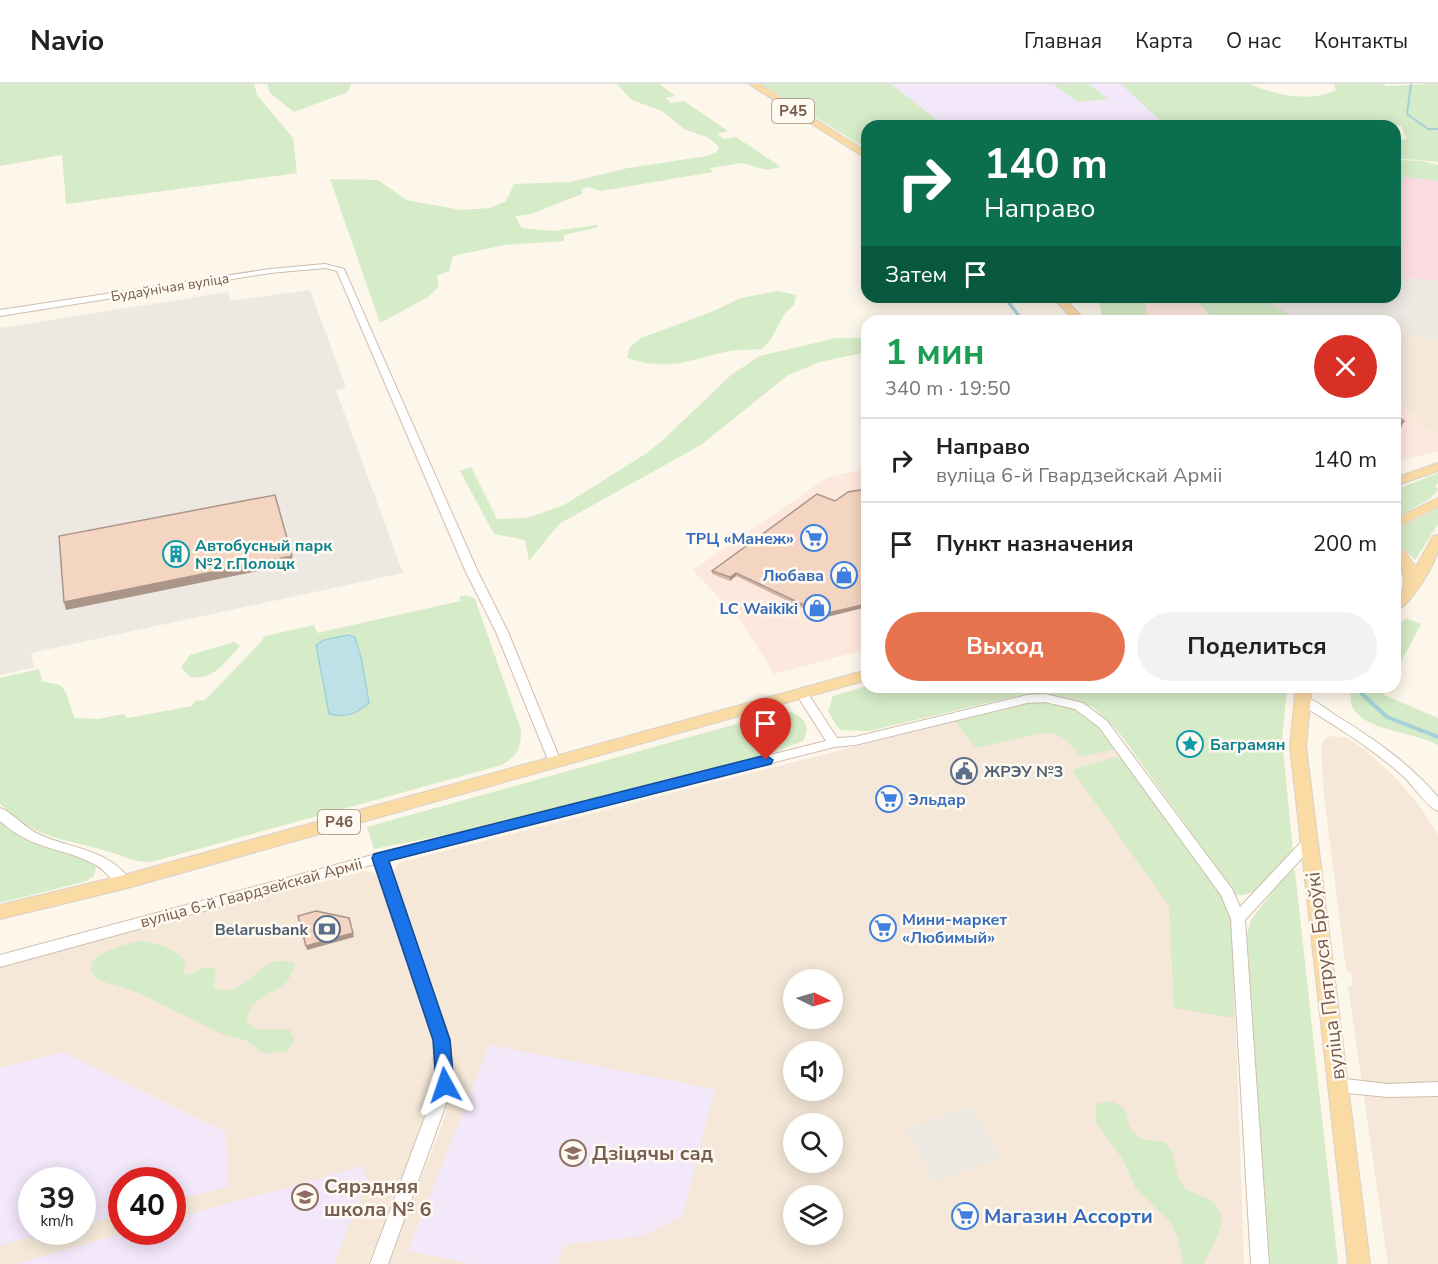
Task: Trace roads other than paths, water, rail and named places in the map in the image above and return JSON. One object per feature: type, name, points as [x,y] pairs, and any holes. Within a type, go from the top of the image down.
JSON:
[{"type":"main road","name":"Р45","points":[[753,84],[861,152]]},
{"type":"main road","points":[[1063,303],[1075,315]]},
{"type":"main road","points":[[1401,480],[1438,468]]},
{"type":"main road","points":[[1401,521],[1438,502]]},
{"type":"main road","points":[[1401,602],[1412,589],[1438,539]]},
{"type":"main road","points":[[1401,556],[1409,565],[1412,589]]},
{"type":"main road","name":"Р46","points":[[0,912],[124,882],[861,677]]},
{"type":"main road","name":"вуліца Пятруся Броўкі","points":[[1303,694],[1298,746],[1359,1264]]},
{"type":"street","name":"Будаўнічая вуліца","points":[[0,313],[270,272],[325,266],[340,268],[471,570],[502,632],[555,762]]},
{"type":"street","points":[[801,692],[834,743]]},
{"type":"street","points":[[1303,694],[1399,762],[1422,785],[1438,806]]},
{"type":"street","name":"вуліца 6-й Гвардзейскай Арміі","points":[[0,961],[380,858],[834,743],[855,741],[1027,699],[1064,701],[1079,706],[1103,723],[1227,892],[1238,919],[1260,1264]]},
{"type":"street","points":[[0,813],[34,838],[90,854],[117,872],[124,882]]},
{"type":"street","points":[[1238,919],[1309,842]]},
{"type":"street","points":[[379,1264],[445,1085],[442,1040],[380,858]]},
{"type":"street","points":[[1338,1085],[1374,1090],[1438,1089]]},
{"type":"water","points":[[348,635],[355,637],[362,661],[369,703],[360,710],[341,716],[329,714],[316,645],[324,640]]},
{"type":"waterway","points":[[1411,84],[1407,114],[1428,129],[1438,129]]},
{"type":"waterway","points":[[1009,303],[1018,315]]},
{"type":"waterway","points":[[1362,694],[1387,717],[1438,737]]},
{"type":"place","name":"ТРЦ «Манеж»","points":[[814,538]]},
{"type":"place","name":"Автобусный парк №2 г.Полоцк","points":[[176,554]]},
{"type":"place","name":"Любава","points":[[844,575]]},
{"type":"place","name":"LC Waikiki","points":[[817,608]]},
{"type":"place","name":"Баграмян","points":[[1190,744]]},
{"type":"place","name":"ЖРЭУ №3","points":[[964,771]]},
{"type":"place","name":"Эльдар","points":[[889,799]]},
{"type":"place","name":"Мини-маркет «Любимый»","points":[[883,928]]},
{"type":"place","name":"Belarusbank","points":[[327,929]]},
{"type":"place","name":"Дзіцячы сад","points":[[573,1153]]},
{"type":"place","name":"Сярэдняя школа № 6","points":[[305,1197]]},
{"type":"place","name":"Магазин Ассорти","points":[[965,1216]]}]
